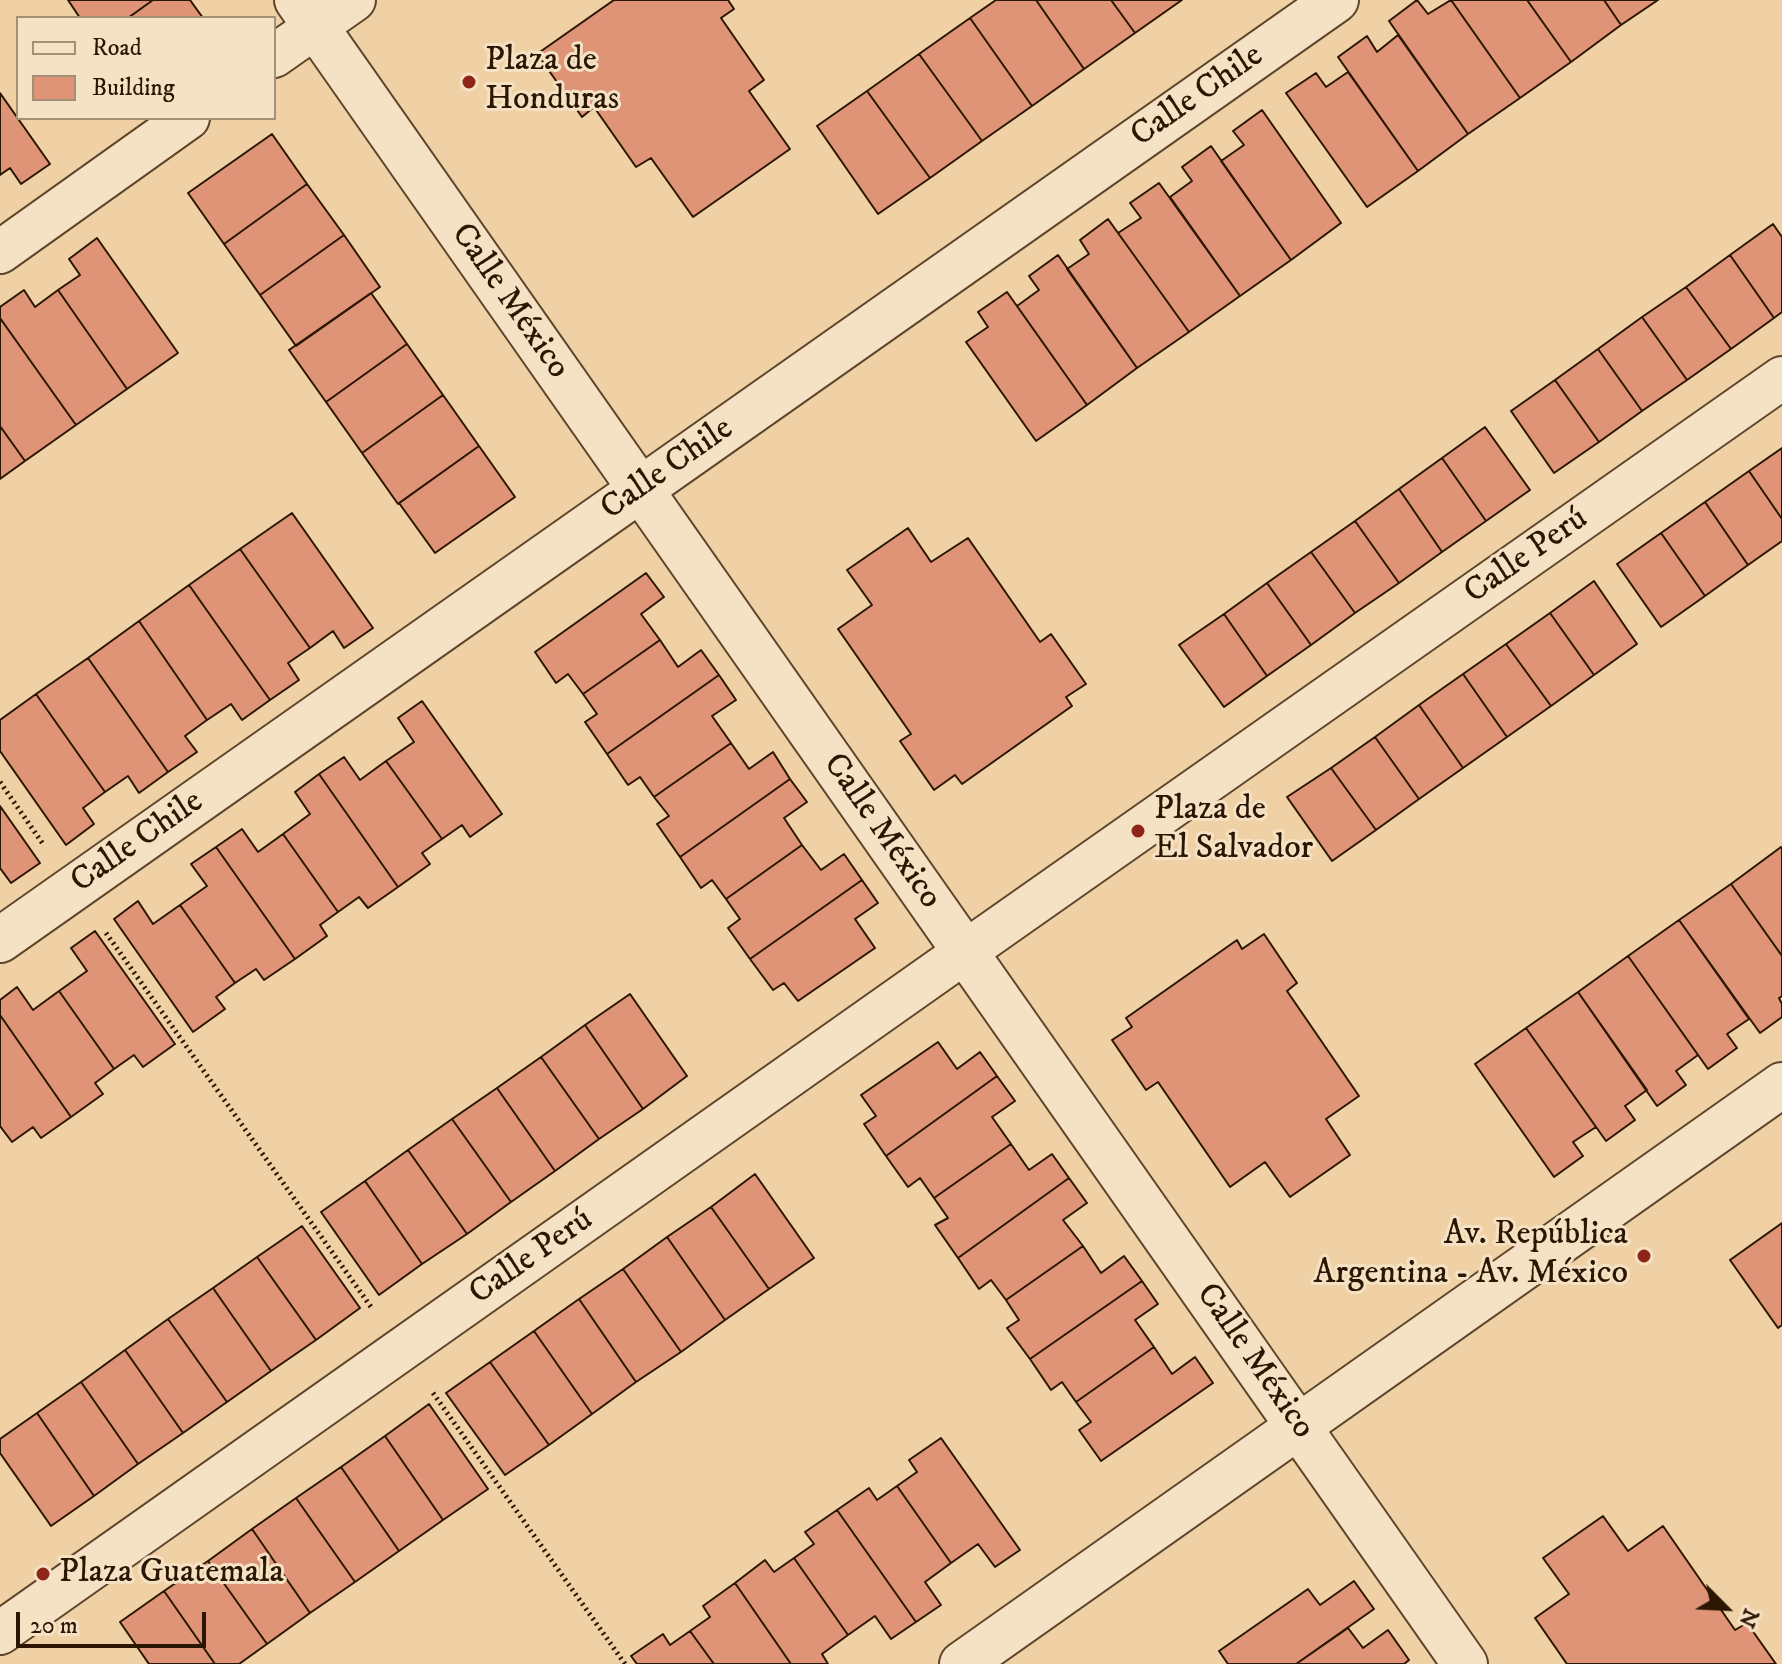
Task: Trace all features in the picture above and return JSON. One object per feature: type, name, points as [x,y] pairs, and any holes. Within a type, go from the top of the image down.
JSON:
[{"type":"street","points":[[276,53],[307,13],[354,0]]},
{"type":"street","name":"Calle Chile","points":[[0,940],[1336,0]]},
{"type":"street","name":"Calle México","points":[[307,13],[1465,1664]]},
{"type":"street","points":[[0,252],[185,120]]},
{"type":"street","name":"Calle Perú","points":[[0,1633],[1782,378]]},
{"type":"street","points":[[962,1664],[1782,1085]]},
{"type":"path","points":[[0,782],[625,1664]]},
{"type":"building","points":[[68,0],[153,0],[131,16],[79,16]]},
{"type":"building","points":[[153,0],[190,0],[202,16],[131,16]]},
{"type":"building","points":[[614,0],[728,0],[734,9],[721,18],[764,80],[749,91],[790,149],[693,217],[651,158],[636,167],[594,107],[582,117],[537,54]]},
{"type":"building","points":[[996,0],[1036,0],[1084,69],[1032,106],[970,18]]},
{"type":"building","points":[[1036,0],[1111,0],[1135,33],[1084,69]]},
{"type":"building","points":[[1111,0],[1182,0],[1135,33]]},
{"type":"building","points":[[1417,0],[1428,14],[1451,0],[1520,98],[1468,134],[1389,21]]},
{"type":"building","points":[[1451,0],[1527,0],[1571,62],[1520,98]]},
{"type":"building","points":[[1527,0],[1604,0],[1621,25],[1571,62]]},
{"type":"building","points":[[1604,0],[1658,0],[1621,25]]},
{"type":"building","points":[[970,18],[1032,106],[982,141],[919,54]]},
{"type":"building","points":[[1398,35],[1468,134],[1418,171],[1338,57],[1367,36],[1377,52]]},
{"type":"building","points":[[919,54],[982,141],[930,178],[867,91]]},
{"type":"building","points":[[1348,72],[1418,171],[1367,207],[1286,93],[1316,73],[1326,87]]},
{"type":"building","points":[[867,91],[930,178],[878,214],[817,126]]},
{"type":"building","points":[[0,93],[16,120],[50,164],[21,184],[10,168],[0,175]]},
{"type":"building","points":[[1262,110],[1341,223],[1291,260],[1221,161],[1244,145],[1233,131]]},
{"type":"building","points":[[272,134],[307,184],[224,244],[188,193]]},
{"type":"building","points":[[1211,146],[1291,260],[1240,296],[1170,197],[1192,181],[1182,167]]},
{"type":"building","points":[[1159,183],[1240,296],[1189,332],[1118,233],[1141,218],[1130,203]]},
{"type":"building","points":[[307,184],[344,235],[260,295],[224,244]]},
{"type":"building","points":[[1108,219],[1189,332],[1137,368],[1067,269],[1089,254],[1080,240]]},
{"type":"building","points":[[1773,224],[1782,237],[1782,312],[1774,318],[1730,255]]},
{"type":"building","points":[[344,235],[380,287],[296,346],[260,295]]},
{"type":"building","points":[[97,238],[178,353],[127,389],[58,290],[80,275],[69,259]]},
{"type":"building","points":[[1058,255],[1137,368],[1087,405],[1017,306],[1039,290],[1029,276]]},
{"type":"building","points":[[1730,255],[1774,318],[1731,349],[1686,287]]},
{"type":"building","points":[[1686,287],[1731,349],[1687,380],[1642,317]]},
{"type":"building","points":[[24,290],[35,307],[58,290],[127,389],[76,425],[0,318],[0,307]]},
{"type":"building","points":[[1007,292],[1087,405],[1036,441],[966,342],[988,327],[978,312]]},
{"type":"building","points":[[371,293],[407,344],[326,402],[289,350]]},
{"type":"building","points":[[1642,317],[1687,380],[1642,411],[1598,349]]},
{"type":"building","points":[[0,318],[76,425],[25,461],[0,426]]},
{"type":"building","points":[[407,344],[443,395],[362,453],[326,402]]},
{"type":"building","points":[[1598,349],[1642,411],[1599,442],[1555,380]]},
{"type":"building","points":[[1555,380],[1599,442],[1554,473],[1511,411]]},
{"type":"building","points":[[443,395],[479,446],[398,504],[362,453]]},
{"type":"building","points":[[0,426],[25,461],[0,479]]},
{"type":"building","points":[[1485,427],[1530,490],[1486,521],[1442,458]]},
{"type":"building","points":[[479,446],[515,497],[435,553],[399,503]]},
{"type":"building","points":[[1782,448],[1782,519],[1749,471]]},
{"type":"building","points":[[1442,458],[1486,521],[1442,552],[1399,489]]},
{"type":"building","points":[[1749,471],[1782,519],[1782,541],[1748,565],[1705,502]]},
{"type":"building","points":[[1399,489],[1442,552],[1399,583],[1355,521]]},
{"type":"building","points":[[1705,502],[1748,565],[1705,596],[1661,533]]},
{"type":"building","points":[[292,513],[373,628],[344,648],[333,631],[310,648],[240,549]]},
{"type":"building","points":[[1355,521],[1399,583],[1355,613],[1311,552]]},
{"type":"building","points":[[908,528],[931,562],[968,538],[1040,642],[1051,634],[1086,684],[1066,697],[1072,706],[962,784],[955,775],[934,790],[900,741],[911,734],[838,629],[872,605],[847,570]]},
{"type":"building","points":[[1661,533],[1705,596],[1661,627],[1617,564]]},
{"type":"building","points":[[240,549],[310,648],[288,663],[299,680],[270,700],[189,585]]},
{"type":"building","points":[[1311,552],[1355,613],[1311,645],[1267,583]]},
{"type":"building","points":[[646,573],[664,597],[641,614],[660,640],[583,694],[568,674],[556,683],[535,652]]},
{"type":"building","points":[[1594,581],[1637,644],[1594,675],[1550,613]]},
{"type":"building","points":[[1267,583],[1311,645],[1267,676],[1224,614]]},
{"type":"building","points":[[189,585],[270,700],[242,720],[231,704],[207,720],[139,621]]},
{"type":"building","points":[[1550,613],[1594,675],[1551,706],[1506,644]]},
{"type":"building","points":[[1224,614],[1267,676],[1224,707],[1179,645]]},
{"type":"building","points":[[139,621],[207,720],[185,736],[197,752],[168,772],[88,658]]},
{"type":"building","points":[[660,640],[678,667],[701,650],[719,675],[607,754],[585,722],[597,714],[583,694]]},
{"type":"building","points":[[1506,644],[1551,706],[1507,737],[1463,674]]},
{"type":"building","points":[[88,658],[168,772],[139,793],[128,776],[105,792],[36,694]]},
{"type":"building","points":[[1463,674],[1507,737],[1463,768],[1419,705]]},
{"type":"building","points":[[719,675],[736,700],[712,716],[731,743],[654,797],[640,777],[628,785],[607,754]]},
{"type":"building","points":[[36,694],[105,792],[83,808],[94,824],[66,845],[0,751],[0,720]]},
{"type":"building","points":[[422,701],[502,814],[470,837],[462,825],[442,839],[386,761],[414,742],[398,718]]},
{"type":"building","points":[[1419,705],[1463,768],[1419,799],[1375,737]]},
{"type":"building","points":[[1375,737],[1419,799],[1376,830],[1331,768]]},
{"type":"building","points":[[731,743],[749,769],[773,752],[790,779],[680,857],[657,824],[669,816],[654,797]]},
{"type":"building","points":[[344,757],[360,780],[386,761],[442,839],[422,853],[430,864],[398,887],[319,774]]},
{"type":"building","points":[[1331,768],[1376,830],[1332,861],[1287,797]]},
{"type":"building","points":[[319,774],[398,887],[368,908],[359,897],[338,912],[283,834],[310,814],[295,792]]},
{"type":"building","points":[[790,779],[807,802],[784,818],[802,845],[726,899],[712,880],[701,888],[680,857]]},
{"type":"building","points":[[0,806],[40,863],[11,883],[0,868]]},
{"type":"building","points":[[242,829],[258,852],[283,834],[338,912],[320,925],[327,936],[295,959],[216,847]]},
{"type":"building","points":[[802,845],[821,870],[844,854],[862,880],[750,959],[728,928],[740,919],[726,899]]},
{"type":"building","points":[[216,847],[295,959],[264,980],[256,969],[235,983],[180,905],[207,886],[191,864]]},
{"type":"building","points":[[1782,848],[1782,956],[1731,884]]},
{"type":"building","points":[[862,880],[878,903],[855,919],[875,948],[798,1001],[784,983],[773,990],[750,959]]},
{"type":"building","points":[[1731,884],[1782,956],[1782,996],[1779,998],[1782,1017],[1760,1033],[1679,920]]},
{"type":"building","points":[[138,901],[153,924],[180,905],[235,983],[216,997],[225,1009],[193,1032],[114,919]]},
{"type":"building","points":[[1679,920],[1749,1019],[1727,1034],[1737,1048],[1708,1069],[1628,956]]},
{"type":"building","points":[[95,931],[175,1044],[143,1067],[134,1055],[114,1069],[59,991],[87,971],[71,948]]},
{"type":"building","points":[[1264,934],[1297,983],[1287,991],[1359,1096],[1326,1119],[1350,1155],[1290,1197],[1265,1162],[1230,1187],[1158,1082],[1146,1090],[1112,1040],[1132,1027],[1126,1018],[1237,940],[1242,949]]},
{"type":"building","points":[[1628,956],[1698,1055],[1676,1071],[1686,1085],[1657,1106],[1578,992]]},
{"type":"building","points":[[17,987],[33,1010],[59,991],[114,1069],[95,1083],[103,1094],[71,1117],[0,1015],[0,1000]]},
{"type":"building","points":[[1578,992],[1647,1090],[1625,1106],[1635,1120],[1606,1141],[1526,1028]]},
{"type":"building","points":[[630,994],[687,1076],[643,1109],[585,1025]]},
{"type":"building","points":[[0,1015],[71,1117],[41,1138],[33,1127],[12,1142],[0,1126]]},
{"type":"building","points":[[585,1025],[643,1109],[599,1139],[541,1057]]},
{"type":"building","points":[[1526,1028],[1596,1127],[1573,1142],[1583,1156],[1554,1177],[1475,1064]]},
{"type":"building","points":[[938,1042],[957,1069],[980,1052],[997,1076],[886,1156],[864,1124],[876,1116],[861,1095]]},
{"type":"building","points":[[541,1057],[599,1139],[555,1171],[497,1088]]},
{"type":"building","points":[[997,1076],[1015,1101],[992,1117],[1011,1144],[934,1198],[920,1178],[908,1187],[886,1156]]},
{"type":"building","points":[[497,1088],[555,1171],[511,1202],[452,1119]]},
{"type":"building","points":[[452,1119],[511,1202],[467,1234],[408,1150]]},
{"type":"building","points":[[1011,1144],[1029,1170],[1052,1154],[1069,1178],[958,1258],[935,1225],[948,1218],[934,1198]]},
{"type":"building","points":[[408,1150],[467,1234],[422,1264],[365,1181]]},
{"type":"building","points":[[755,1174],[814,1258],[769,1289],[711,1207]]},
{"type":"building","points":[[1069,1178],[1087,1203],[1063,1220],[1083,1246],[1006,1300],[991,1280],[979,1289],[958,1258]]},
{"type":"building","points":[[365,1181],[422,1264],[379,1295],[321,1212]]},
{"type":"building","points":[[711,1207],[769,1289],[725,1320],[667,1237]]},
{"type":"building","points":[[1782,1223],[1782,1325],[1778,1328],[1730,1260]]},
{"type":"building","points":[[302,1226],[360,1308],[316,1340],[257,1257]]},
{"type":"building","points":[[667,1237],[725,1320],[681,1352],[623,1269]]},
{"type":"building","points":[[1083,1246],[1101,1273],[1124,1256],[1142,1281],[1030,1359],[1007,1328],[1019,1320],[1006,1300]]},
{"type":"building","points":[[257,1257],[316,1340],[271,1371],[213,1288]]},
{"type":"building","points":[[623,1269],[681,1352],[636,1382],[579,1299]]},
{"type":"building","points":[[1142,1281],[1158,1304],[1135,1320],[1154,1347],[1076,1402],[1062,1382],[1051,1390],[1030,1359]]},
{"type":"building","points":[[213,1288],[271,1371],[227,1402],[168,1319]]},
{"type":"building","points":[[579,1299],[636,1382],[592,1414],[534,1331]]},
{"type":"building","points":[[168,1319],[227,1402],[183,1433],[125,1350]]},
{"type":"building","points":[[534,1331],[592,1414],[549,1445],[490,1362]]},
{"type":"building","points":[[1154,1347],[1172,1374],[1195,1357],[1213,1383],[1101,1461],[1079,1430],[1091,1422],[1076,1402]]},
{"type":"building","points":[[125,1350],[183,1433],[138,1464],[81,1382]]},
{"type":"building","points":[[490,1362],[549,1445],[505,1475],[446,1393]]},
{"type":"building","points":[[81,1382],[138,1464],[94,1496],[37,1413]]},
{"type":"building","points":[[429,1404],[488,1489],[443,1520],[385,1436]]},
{"type":"building","points":[[37,1413],[94,1496],[51,1526],[0,1453],[0,1439]]},
{"type":"building","points":[[385,1436],[443,1520],[399,1551],[341,1467]]},
{"type":"building","points":[[941,1438],[1020,1550],[995,1567],[978,1544],[951,1563],[897,1486],[917,1472],[909,1460]]},
{"type":"building","points":[[341,1467],[399,1551],[355,1582],[296,1498]]},
{"type":"building","points":[[897,1486],[951,1563],[925,1582],[941,1605],[916,1622],[837,1510],[869,1488],[877,1500]]},
{"type":"building","points":[[296,1498],[355,1582],[310,1613],[252,1529]]},
{"type":"building","points":[[837,1510],[916,1622],[891,1639],[875,1616],[848,1635],[794,1558],[814,1544],[805,1532]]},
{"type":"building","points":[[1603,1516],[1628,1551],[1663,1526],[1735,1630],[1747,1623],[1776,1664],[1567,1664],[1535,1618],[1569,1594],[1543,1558]]},
{"type":"building","points":[[252,1529],[310,1613],[267,1644],[208,1561]]},
{"type":"building","points":[[794,1558],[848,1635],[822,1654],[828,1664],[791,1664],[735,1583],[765,1560],[774,1572]]},
{"type":"building","points":[[208,1561],[267,1644],[239,1664],[215,1664],[164,1591]]},
{"type":"building","points":[[1354,1581],[1374,1609],[1296,1664],[1228,1664],[1219,1651],[1308,1589],[1320,1605]]},
{"type":"building","points":[[735,1583],[791,1664],[714,1664],[690,1631],[710,1617],[703,1606]]},
{"type":"building","points":[[164,1591],[215,1664],[149,1664],[120,1622]]},
{"type":"building","points":[[1348,1628],[1363,1648],[1388,1630],[1409,1660],[1404,1664],[1296,1664]]},
{"type":"building","points":[[690,1631],[714,1664],[637,1664],[631,1656],[663,1634],[670,1645]]},
{"type":"place","name":"Plaza de Honduras","points":[[469,82]]},
{"type":"place","name":"Plaza de El Salvador","points":[[1138,831]]},
{"type":"place","name":"Av. República Argentina - Av. México","points":[[1644,1256]]},
{"type":"place","name":"Plaza Guatemala","points":[[43,1574]]}]
